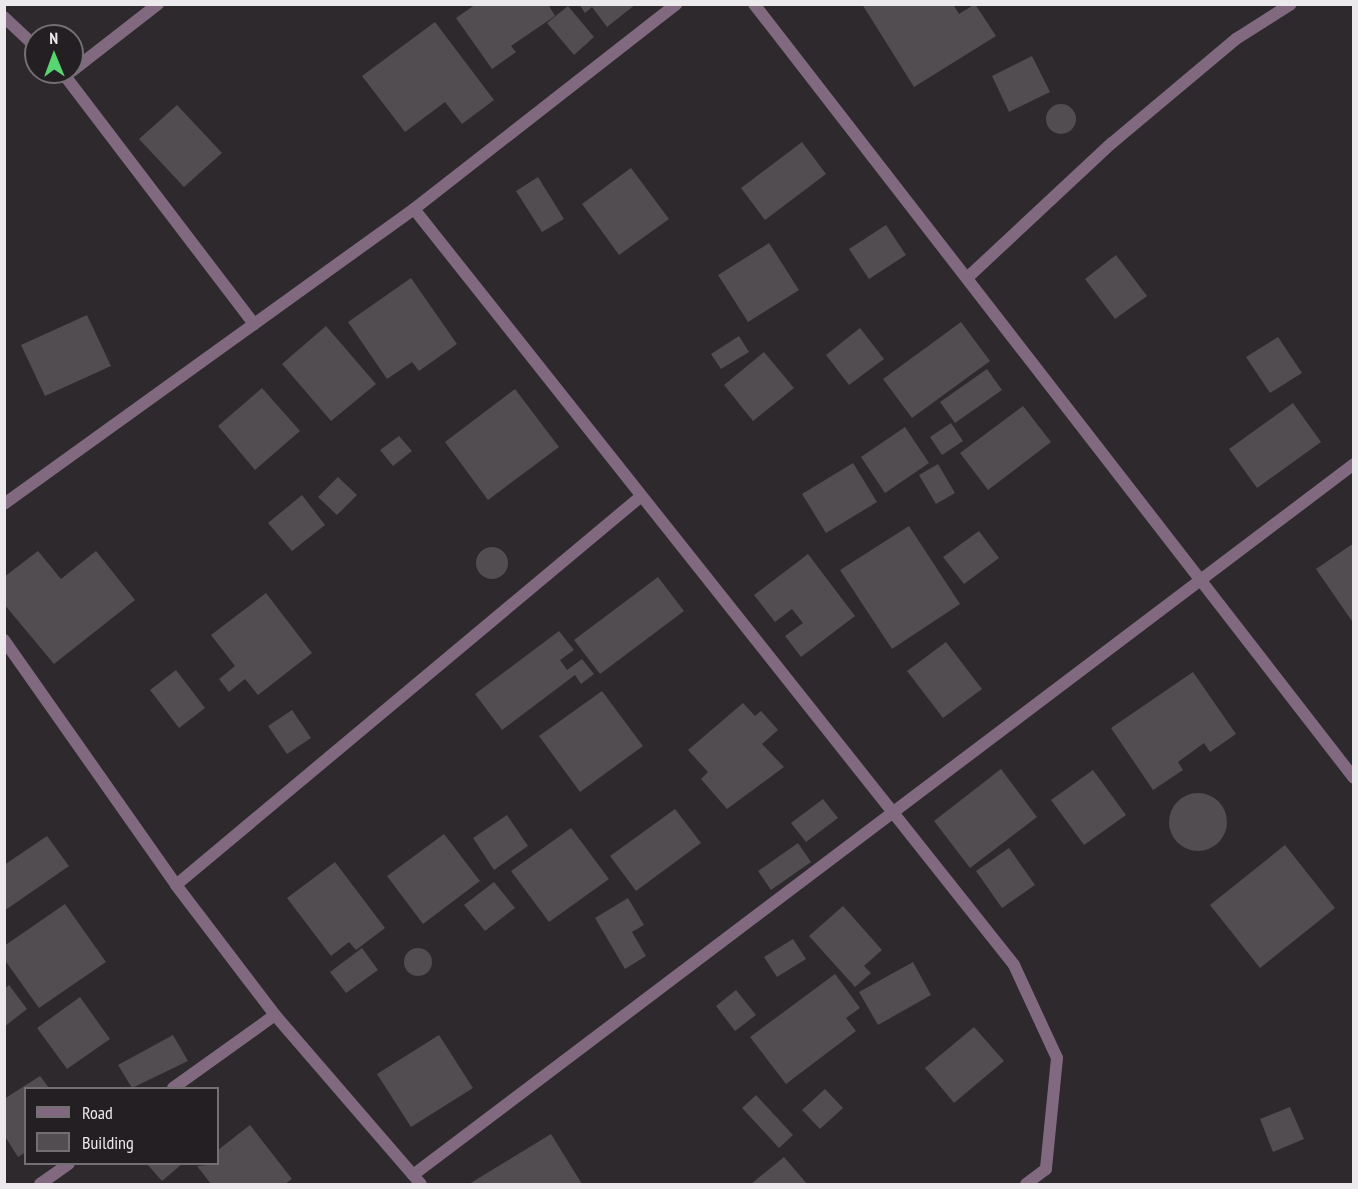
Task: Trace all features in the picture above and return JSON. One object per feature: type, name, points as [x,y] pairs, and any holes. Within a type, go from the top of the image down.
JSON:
[{"type":"street","points":[[84,61],[158,4]]},
{"type":"street","points":[[4,504],[414,209],[676,4]]},
{"type":"street","points":[[754,4],[1353,778]]},
{"type":"street","points":[[967,278],[1112,142],[1236,39],[1291,4]]},
{"type":"street","points":[[4,17],[24,36]]},
{"type":"street","points":[[76,84],[254,324]]},
{"type":"street","points":[[414,209],[890,816],[1014,965],[1057,1058],[1046,1169],[1026,1185]]},
{"type":"street","points":[[4,640],[176,885],[275,1015],[417,1180],[1200,578],[1353,464]]},
{"type":"street","points":[[176,885],[639,498]]},
{"type":"street","points":[[176,1087],[275,1015]]},
{"type":"street","points":[[40,1185],[68,1165]]},
{"type":"building","points":[[476,4],[548,4],[555,16],[511,46],[516,52],[492,69],[456,18]]},
{"type":"building","points":[[579,4],[636,4],[607,27],[592,7],[585,13]]},
{"type":"building","points":[[862,4],[953,4],[959,14],[975,4],[996,36],[914,87]]},
{"type":"building","points":[[568,6],[594,37],[574,55],[547,23]]},
{"type":"building","points":[[435,22],[494,100],[462,124],[445,102],[405,132],[362,76]]},
{"type":"building","points":[[1032,56],[1050,92],[1009,112],[992,76]]},
{"type":"building","points":[[1061,104],[1072,108],[1076,119],[1072,130],[1061,134],[1050,130],[1046,119],[1050,108]]},
{"type":"building","points":[[177,105],[222,153],[184,187],[139,139]]},
{"type":"building","points":[[802,142],[826,174],[765,220],[741,188]]},
{"type":"building","points":[[631,168],[669,219],[619,255],[582,204]]},
{"type":"building","points":[[538,177],[564,219],[542,232],[516,191]]},
{"type":"building","points":[[886,225],[906,255],[869,279],[849,249]]},
{"type":"building","points":[[769,243],[799,290],[748,322],[718,275]]},
{"type":"building","points":[[1116,255],[1147,296],[1115,319],[1085,279]]},
{"type":"building","points":[[411,278],[457,344],[419,371],[412,362],[387,379],[348,322]]},
{"type":"building","points":[[87,315],[111,366],[45,396],[21,345]]},
{"type":"building","points":[[961,322],[990,361],[912,418],[883,379]]},
{"type":"building","points":[[326,326],[376,384],[331,421],[282,364]]},
{"type":"building","points":[[860,328],[884,359],[849,385],[826,355]]},
{"type":"building","points":[[739,336],[749,352],[721,369],[711,354]]},
{"type":"building","points":[[1278,337],[1302,373],[1270,393],[1246,357]]},
{"type":"building","points":[[764,352],[794,388],[753,421],[724,385]]},
{"type":"building","points":[[987,369],[1002,390],[955,423],[940,402]]},
{"type":"building","points":[[262,388],[300,431],[255,470],[218,426]]},
{"type":"building","points":[[515,389],[559,447],[488,500],[445,442]]},
{"type":"building","points":[[1293,403],[1321,442],[1257,488],[1229,449]]},
{"type":"building","points":[[1023,406],[1051,442],[988,490],[960,453]]},
{"type":"building","points":[[951,423],[963,441],[942,455],[930,437]]},
{"type":"building","points":[[905,427],[929,463],[885,493],[861,457]]},
{"type":"building","points":[[399,436],[412,451],[393,466],[380,450]]},
{"type":"building","points":[[853,463],[877,502],[826,533],[802,494]]},
{"type":"building","points":[[938,464],[955,493],[936,504],[919,475]]},
{"type":"building","points":[[338,477],[357,495],[337,515],[318,497]]},
{"type":"building","points":[[302,495],[325,525],[292,551],[268,523]]},
{"type":"building","points":[[909,526],[960,604],[892,649],[840,570]]},
{"type":"building","points":[[979,531],[999,558],[964,584],[943,557]]},
{"type":"building","points":[[1354,543],[1354,624],[1316,569]]},
{"type":"building","points":[[492,547],[503,552],[508,563],[503,574],[492,579],[481,574],[476,563],[481,552]]},
{"type":"building","points":[[38,551],[61,579],[96,551],[135,600],[54,664],[4,604],[4,577]]},
{"type":"building","points":[[808,554],[855,616],[801,657],[785,636],[803,623],[792,609],[775,622],[754,595]]},
{"type":"building","points":[[658,577],[684,611],[600,674],[574,640]]},
{"type":"building","points":[[266,593],[312,653],[258,695],[245,679],[229,692],[219,679],[235,666],[211,635]]},
{"type":"building","points":[[559,631],[574,650],[560,660],[567,670],[582,659],[594,674],[581,684],[575,675],[502,730],[475,694]]},
{"type":"building","points":[[946,642],[982,689],[943,718],[907,671]]},
{"type":"building","points":[[176,670],[205,708],[179,728],[150,690]]},
{"type":"building","points":[[1193,672],[1236,734],[1210,752],[1204,743],[1178,762],[1183,770],[1153,790],[1111,728]]},
{"type":"building","points":[[602,691],[643,746],[580,792],[539,736]]},
{"type":"building","points":[[743,703],[755,716],[761,711],[778,730],[762,744],[784,767],[727,809],[701,779],[708,772],[688,750]]},
{"type":"building","points":[[292,710],[311,738],[287,754],[268,726]]},
{"type":"building","points":[[1001,769],[1037,817],[970,868],[934,821]]},
{"type":"building","points":[[1093,770],[1126,815],[1084,845],[1051,800]]},
{"type":"building","points":[[1192,793],[1204,793],[1219,801],[1227,816],[1227,828],[1219,843],[1204,851],[1192,851],[1177,843],[1169,828],[1169,816],[1177,801]]},
{"type":"building","points":[[823,799],[838,818],[806,842],[791,823]]},
{"type":"building","points":[[675,809],[701,843],[636,891],[610,856]]},
{"type":"building","points":[[507,815],[528,846],[494,870],[473,838]]},
{"type":"building","points":[[571,828],[609,879],[549,922],[511,871]]},
{"type":"building","points":[[444,834],[480,881],[423,924],[387,876]]},
{"type":"building","points":[[47,836],[69,866],[4,911],[4,865]]},
{"type":"building","points":[[798,843],[811,862],[771,890],[758,871]]},
{"type":"building","points":[[1285,845],[1335,908],[1260,968],[1210,905]]},
{"type":"building","points":[[1009,848],[1035,885],[1002,908],[976,871]]},
{"type":"building","points":[[335,862],[385,928],[356,950],[349,942],[331,956],[287,898]]},
{"type":"building","points":[[494,882],[515,908],[485,931],[464,905]]},
{"type":"building","points":[[628,898],[644,925],[632,932],[646,956],[625,969],[595,918]]},
{"type":"building","points":[[65,904],[106,962],[39,1008],[4,959],[4,946]]},
{"type":"building","points":[[843,906],[882,950],[864,966],[871,973],[855,987],[809,936]]},
{"type":"building","points":[[793,939],[806,959],[777,977],[764,957]]},
{"type":"building","points":[[362,948],[378,970],[346,993],[330,972]]},
{"type":"building","points":[[418,948],[428,952],[432,962],[428,972],[418,976],[408,972],[404,962],[408,952]]},
{"type":"building","points":[[913,962],[931,995],[878,1025],[859,992]]},
{"type":"building","points":[[835,974],[860,1008],[846,1018],[856,1031],[786,1084],[750,1037]]},
{"type":"building","points":[[9,985],[27,1009],[4,1027],[4,989]]},
{"type":"building","points":[[736,990],[756,1015],[735,1031],[716,1006]]},
{"type":"building","points":[[80,997],[110,1039],[67,1069],[37,1028]]},
{"type":"building","points":[[974,1027],[1004,1061],[954,1103],[925,1068]]},
{"type":"building","points":[[173,1035],[188,1061],[134,1087],[131,1087],[118,1065]]},
{"type":"building","points":[[439,1035],[473,1088],[411,1127],[377,1074]]},
{"type":"building","points":[[40,1076],[48,1087],[24,1087],[24,1153],[18,1157],[4,1135],[4,1099]]},
{"type":"building","points":[[825,1089],[843,1108],[820,1129],[802,1110]]},
{"type":"building","points":[[756,1095],[793,1135],[779,1148],[742,1108]]},
{"type":"building","points":[[1290,1107],[1304,1139],[1273,1152],[1260,1119]]},
{"type":"building","points":[[250,1125],[292,1179],[285,1184],[211,1184],[197,1166],[219,1165],[219,1149]]},
{"type":"building","points":[[551,1134],[582,1184],[469,1184]]},
{"type":"building","points":[[784,1157],[807,1184],[751,1184]]},
{"type":"building","points":[[148,1165],[181,1165],[162,1181]]}]
